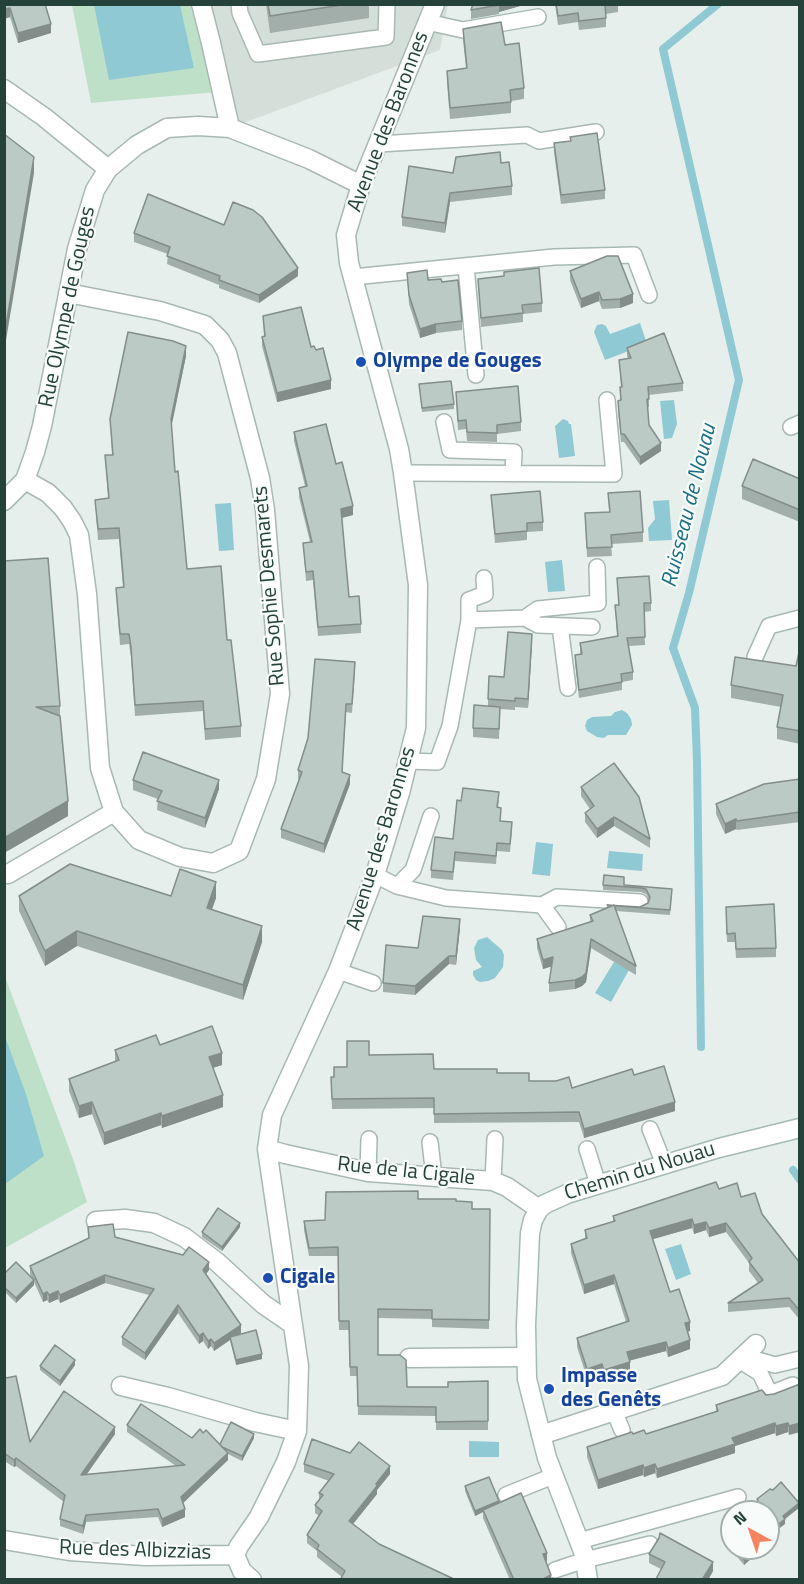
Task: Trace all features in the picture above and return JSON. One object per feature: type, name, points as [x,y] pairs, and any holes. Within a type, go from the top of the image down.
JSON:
[{"type":"street","points":[[201,4],[230,129]]},
{"type":"street","name":"Avenue des Baronnes","points":[[235,1555],[260,1517],[286,1462],[297,1431],[299,1366],[267,1149],[272,1115],[338,971],[375,875],[416,728],[418,585],[403,473],[399,449],[349,263],[346,235],[361,185],[435,4]]},
{"type":"street","points":[[4,89],[44,117],[108,169]]},
{"type":"street","name":"Rue Olympe de Gouges","points":[[4,501],[25,480],[42,426],[84,219],[95,190],[108,169],[137,145],[167,128],[198,126],[230,129],[309,159],[361,185]]},
{"type":"street","name":"Rue Sophie Desmarets","points":[[25,480],[48,493],[63,508],[79,535],[87,594],[100,768],[114,812],[139,840],[180,857],[213,863],[238,851],[266,779],[280,694],[265,510],[260,478],[227,353],[205,325],[160,311],[68,293]]},
{"type":"street","points":[[8,874],[114,812]]},
{"type":"street","name":"Chemin du Nouau","points":[[588,1580],[579,1541],[553,1476],[541,1435],[532,1402],[525,1357],[530,1233],[533,1220],[539,1209],[552,1200],[598,1184],[719,1148],[800,1128]]},
{"type":"street","name":"Rue de la Cigale","points":[[267,1149],[285,1155],[368,1172],[493,1181],[507,1187],[539,1209]]},
{"type":"street","points":[[96,1221],[125,1219],[154,1223],[184,1237],[217,1262],[263,1304],[292,1324]]},
{"type":"street","points":[[541,1435],[722,1376],[746,1353]]},
{"type":"street","points":[[409,1358],[525,1357]]},
{"type":"street","points":[[121,1386],[297,1431]]},
{"type":"street","name":"Rue des Albizzias","points":[[4,1540],[69,1551],[134,1556],[235,1555],[242,1571],[252,1580]]},
{"type":"lane","points":[[239,4],[240,13],[258,54],[386,37],[387,4]]},
{"type":"lane","points":[[427,22],[463,30],[538,17]]},
{"type":"lane","points":[[379,144],[527,135],[539,141],[597,132]]},
{"type":"lane","points":[[353,277],[554,257],[634,255],[649,295]]},
{"type":"lane","points":[[466,266],[476,375]]},
{"type":"lane","points":[[403,473],[614,474],[607,400]]},
{"type":"lane","points":[[444,422],[450,450],[514,452],[513,474]]},
{"type":"lane","points":[[525,618],[538,609],[598,603],[597,567]]},
{"type":"lane","points":[[408,761],[437,762],[450,726],[469,620],[469,600],[485,594],[484,578]]},
{"type":"lane","points":[[469,620],[525,618],[538,625],[592,627]]},
{"type":"lane","points":[[755,657],[769,626],[800,618]]},
{"type":"lane","points":[[560,626],[568,688]]},
{"type":"lane","points":[[397,886],[413,870],[431,816]]},
{"type":"lane","points":[[375,875],[397,886],[446,898],[542,904],[557,897],[640,902]]},
{"type":"lane","points":[[542,904],[558,927]]},
{"type":"lane","points":[[338,971],[373,983]]},
{"type":"lane","points":[[650,1129],[664,1164]]},
{"type":"lane","points":[[368,1172],[369,1139]]},
{"type":"lane","points":[[493,1181],[495,1139]]},
{"type":"lane","points":[[430,1142],[434,1177]]},
{"type":"lane","points":[[586,1149],[598,1184]]},
{"type":"lane","points":[[746,1353],[775,1365],[800,1359]]},
{"type":"lane","points":[[746,1353],[760,1373],[770,1394],[793,1385]]},
{"type":"lane","points":[[614,1410],[622,1431]]},
{"type":"lane","points":[[506,1495],[553,1476]]},
{"type":"lane","points":[[579,1541],[738,1497]]},
{"type":"lane","points":[[555,1570],[650,1544]]},
{"type":"shaded area","points":[[208,5],[448,5],[440,50],[230,128]]},
{"type":"green space","points":[[72,5],[190,5],[217,92],[91,103]]},
{"type":"green space","points":[[4,974],[87,1202],[5,1248]]},
{"type":"water","points":[[94,5],[180,5],[194,68],[109,80]]},
{"type":"water","points":[[640,323],[647,344],[605,360],[594,332],[597,325],[606,326],[610,334]]},
{"type":"water","points":[[674,400],[677,424],[672,438],[664,439],[660,401]]},
{"type":"water","points":[[563,419],[571,424],[575,456],[559,458],[555,426]]},
{"type":"water","points":[[669,500],[672,540],[649,541],[648,528],[655,519],[653,501]]},
{"type":"water","points":[[231,503],[234,550],[219,551],[215,504]]},
{"type":"water","points":[[562,560],[565,591],[548,592],[545,562]]},
{"type":"water","points":[[622,710],[631,719],[632,725],[626,735],[608,735],[604,738],[587,731],[585,726],[587,720],[592,717],[611,716]]},
{"type":"water","points":[[536,842],[553,844],[550,876],[532,874]]},
{"type":"water","points":[[609,851],[643,854],[642,871],[607,868]]},
{"type":"water","points":[[487,937],[502,950],[503,967],[495,978],[480,982],[473,975],[473,971],[482,967],[476,960],[474,948],[478,940]]},
{"type":"water","points":[[614,962],[629,970],[611,1002],[595,993]]},
{"type":"water","points":[[4,1034],[26,1094],[44,1156],[5,1184]]},
{"type":"water","points":[[681,1244],[691,1274],[676,1280],[665,1249]]},
{"type":"water","points":[[469,1441],[499,1442],[499,1457],[469,1457]]},
{"type":"building","points":[[4,4],[45,4],[51,24],[18,33],[10,8],[4,9]]},
{"type":"building","points":[[268,4],[348,4],[270,16]]},
{"type":"building","points":[[473,4],[499,4],[499,5],[471,10]]},
{"type":"building","points":[[556,4],[606,4],[606,18],[579,21],[578,13],[558,16]]},
{"type":"building","points":[[501,22],[505,45],[519,43],[524,88],[510,90],[511,102],[450,108],[447,71],[467,68],[463,29]]},
{"type":"building","points":[[597,133],[605,190],[561,195],[554,143],[571,141],[570,137]]},
{"type":"building","points":[[4,134],[34,157],[4,337]]},
{"type":"building","points":[[500,152],[501,163],[509,162],[512,186],[450,193],[445,223],[402,217],[409,166],[453,173],[456,157]]},
{"type":"building","points":[[148,194],[224,225],[233,202],[253,210],[262,217],[298,268],[259,295],[219,280],[220,276],[167,256],[170,247],[134,233]]},
{"type":"building","points":[[607,256],[618,256],[633,294],[620,299],[602,300],[599,292],[581,299],[570,271]]},
{"type":"building","points":[[539,268],[542,303],[522,305],[523,313],[481,318],[478,279],[504,276],[504,272]]},
{"type":"building","points":[[427,270],[428,280],[441,279],[442,282],[458,280],[462,321],[436,324],[420,329],[409,295],[407,273]]},
{"type":"building","points":[[301,307],[311,347],[314,346],[316,350],[323,348],[331,380],[277,393],[262,337],[265,336],[263,316]]},
{"type":"building","points":[[128,332],[173,341],[186,346],[171,419],[187,569],[221,566],[227,640],[231,640],[241,726],[205,729],[203,701],[135,705],[129,634],[120,634],[116,588],[124,587],[119,528],[98,529],[95,500],[109,498],[105,455],[113,455],[110,419]]},
{"type":"building","points":[[664,333],[683,383],[648,387],[649,425],[661,443],[640,457],[624,434],[621,434],[618,401],[621,400],[620,387],[622,387],[619,360],[631,358],[627,348]]},
{"type":"building","points":[[451,381],[454,404],[422,408],[419,384]]},
{"type":"building","points":[[518,386],[521,422],[497,425],[497,433],[467,432],[466,420],[458,421],[456,392]]},
{"type":"building","points":[[326,424],[336,464],[342,462],[353,506],[341,509],[349,597],[359,596],[361,624],[318,627],[313,571],[306,572],[303,543],[312,542],[299,488],[307,486],[294,432]]},
{"type":"building","points":[[753,459],[800,479],[800,510],[742,486]]},
{"type":"building","points":[[540,491],[543,522],[527,523],[527,531],[495,534],[491,495]]},
{"type":"building","points":[[640,491],[643,532],[611,535],[612,547],[587,548],[585,513],[610,512],[608,493]]},
{"type":"building","points":[[48,558],[60,706],[36,707],[60,716],[68,801],[4,838],[4,561]]},
{"type":"building","points":[[649,576],[651,603],[644,603],[645,637],[627,638],[633,672],[621,674],[622,682],[579,690],[575,655],[582,654],[580,643],[618,636],[615,605],[619,605],[617,578]]},
{"type":"building","points":[[508,632],[532,634],[528,699],[515,698],[515,701],[488,699],[489,676],[504,677]]},
{"type":"building","points":[[800,648],[800,731],[777,727],[783,695],[731,685],[735,657],[796,666]]},
{"type":"building","points":[[315,659],[355,662],[352,704],[346,704],[342,772],[350,775],[324,844],[281,829],[302,772],[298,770],[308,738]]},
{"type":"building","points":[[474,705],[500,707],[499,729],[473,728]]},
{"type":"building","points":[[143,752],[219,780],[205,818],[157,801],[162,791],[133,780]]},
{"type":"building","points":[[614,763],[639,797],[650,839],[614,817],[597,829],[585,813],[594,806],[581,787]]},
{"type":"building","points":[[800,779],[800,812],[737,821],[736,819],[725,824],[716,804],[764,784]]},
{"type":"building","points":[[463,788],[499,792],[497,807],[501,808],[500,821],[512,822],[510,844],[497,843],[496,856],[455,852],[453,872],[431,870],[435,837],[453,839],[457,800],[461,801]]},
{"type":"building","points":[[70,864],[171,896],[180,869],[216,882],[207,908],[262,926],[243,985],[77,931],[45,951],[19,896]]},
{"type":"building","points":[[604,875],[624,877],[624,885],[672,889],[670,910],[607,905],[640,907],[648,903],[650,897],[646,889],[603,885]]},
{"type":"building","points":[[774,904],[776,948],[736,949],[735,933],[727,934],[726,907]]},
{"type":"building","points":[[614,905],[636,966],[591,939],[586,973],[575,980],[549,983],[553,957],[543,960],[537,939],[593,921],[590,915]]},
{"type":"building","points":[[423,916],[460,919],[456,956],[449,956],[415,986],[383,983],[386,945],[418,948]]},
{"type":"building","points":[[212,1026],[222,1053],[209,1057],[223,1095],[104,1133],[92,1102],[79,1106],[69,1079],[119,1060],[115,1050],[156,1035],[160,1045]]},
{"type":"building","points":[[347,1041],[369,1041],[369,1055],[433,1054],[434,1069],[497,1069],[497,1073],[529,1073],[529,1081],[556,1081],[569,1077],[572,1088],[632,1069],[634,1075],[664,1066],[675,1102],[584,1129],[579,1112],[434,1114],[434,1098],[332,1099],[331,1077],[334,1077],[334,1067],[347,1067]]},
{"type":"building","points":[[716,1182],[719,1189],[737,1183],[741,1197],[755,1193],[762,1214],[800,1263],[800,1311],[789,1298],[728,1303],[763,1280],[749,1262],[752,1258],[726,1223],[709,1228],[706,1222],[694,1225],[692,1219],[650,1231],[670,1292],[679,1289],[690,1322],[685,1323],[690,1340],[668,1348],[666,1342],[627,1352],[630,1362],[604,1370],[602,1364],[587,1369],[577,1338],[629,1321],[614,1275],[584,1285],[571,1244],[587,1238],[585,1230],[615,1221],[613,1216]]},
{"type":"building","points":[[418,1191],[418,1199],[456,1199],[456,1201],[472,1202],[472,1209],[490,1209],[489,1320],[432,1319],[432,1310],[378,1309],[378,1355],[400,1355],[406,1360],[407,1387],[448,1387],[448,1382],[488,1381],[488,1421],[436,1422],[436,1407],[358,1406],[357,1367],[350,1367],[349,1321],[339,1321],[338,1247],[309,1248],[304,1221],[325,1220],[326,1192]]},
{"type":"building","points":[[218,1208],[240,1223],[222,1247],[202,1232]]},
{"type":"building","points":[[113,1224],[115,1237],[183,1255],[189,1247],[209,1262],[203,1270],[241,1325],[214,1343],[211,1339],[208,1341],[203,1333],[199,1336],[178,1305],[145,1353],[122,1337],[154,1289],[105,1275],[60,1295],[58,1291],[49,1295],[47,1292],[43,1294],[30,1266],[89,1238],[88,1227]]},
{"type":"building","points":[[16,1262],[34,1280],[16,1298],[4,1287],[4,1274]]},
{"type":"building","points":[[256,1330],[262,1354],[236,1360],[230,1337]]},
{"type":"building","points":[[55,1345],[75,1360],[60,1381],[40,1366]]},
{"type":"building","points":[[4,1373],[6,1378],[16,1376],[30,1442],[64,1391],[115,1427],[81,1475],[185,1465],[127,1425],[141,1404],[192,1438],[200,1429],[203,1433],[206,1430],[228,1453],[181,1497],[185,1509],[162,1519],[158,1509],[86,1515],[83,1526],[60,1519],[65,1495],[16,1458],[14,1460],[4,1453]]},
{"type":"building","points":[[800,1384],[800,1423],[776,1426],[775,1423],[732,1438],[735,1444],[657,1469],[655,1464],[644,1468],[643,1465],[598,1480],[587,1447],[632,1432],[633,1434],[644,1430],[646,1434],[718,1411],[716,1405],[762,1390],[766,1395],[774,1394]]},
{"type":"building","points":[[231,1422],[254,1434],[242,1456],[220,1444]]},
{"type":"building","points":[[312,1439],[350,1453],[359,1442],[390,1466],[349,1521],[379,1544],[456,1580],[340,1580],[345,1571],[317,1549],[319,1545],[307,1535],[322,1511],[315,1505],[323,1495],[319,1493],[334,1474],[304,1464]]},
{"type":"building","points":[[489,1477],[499,1501],[475,1511],[465,1486]]},
{"type":"building","points":[[781,1482],[799,1503],[783,1516],[785,1519],[780,1523],[780,1500],[757,1499],[770,1489],[773,1490]]},
{"type":"building","points":[[521,1493],[547,1553],[543,1554],[551,1575],[543,1580],[514,1580],[483,1510]]},
{"type":"building","points":[[660,1533],[713,1562],[702,1580],[656,1579],[665,1562],[649,1554]]},
{"type":"waterway","name":"Ruisseau de Nouau","points":[[701,1047],[695,708],[673,648],[689,593],[739,380],[663,49],[718,4]]},
{"type":"waterway","name":"Ruisseau de Nouau","points":[[793,1170],[800,1180]]},
{"type":"place","name":"Olympe de Gouges","points":[[361,362]]},
{"type":"place","name":"Cigale","points":[[268,1278]]},
{"type":"place","name":"Impasse des Genêts","points":[[549,1389]]}]
